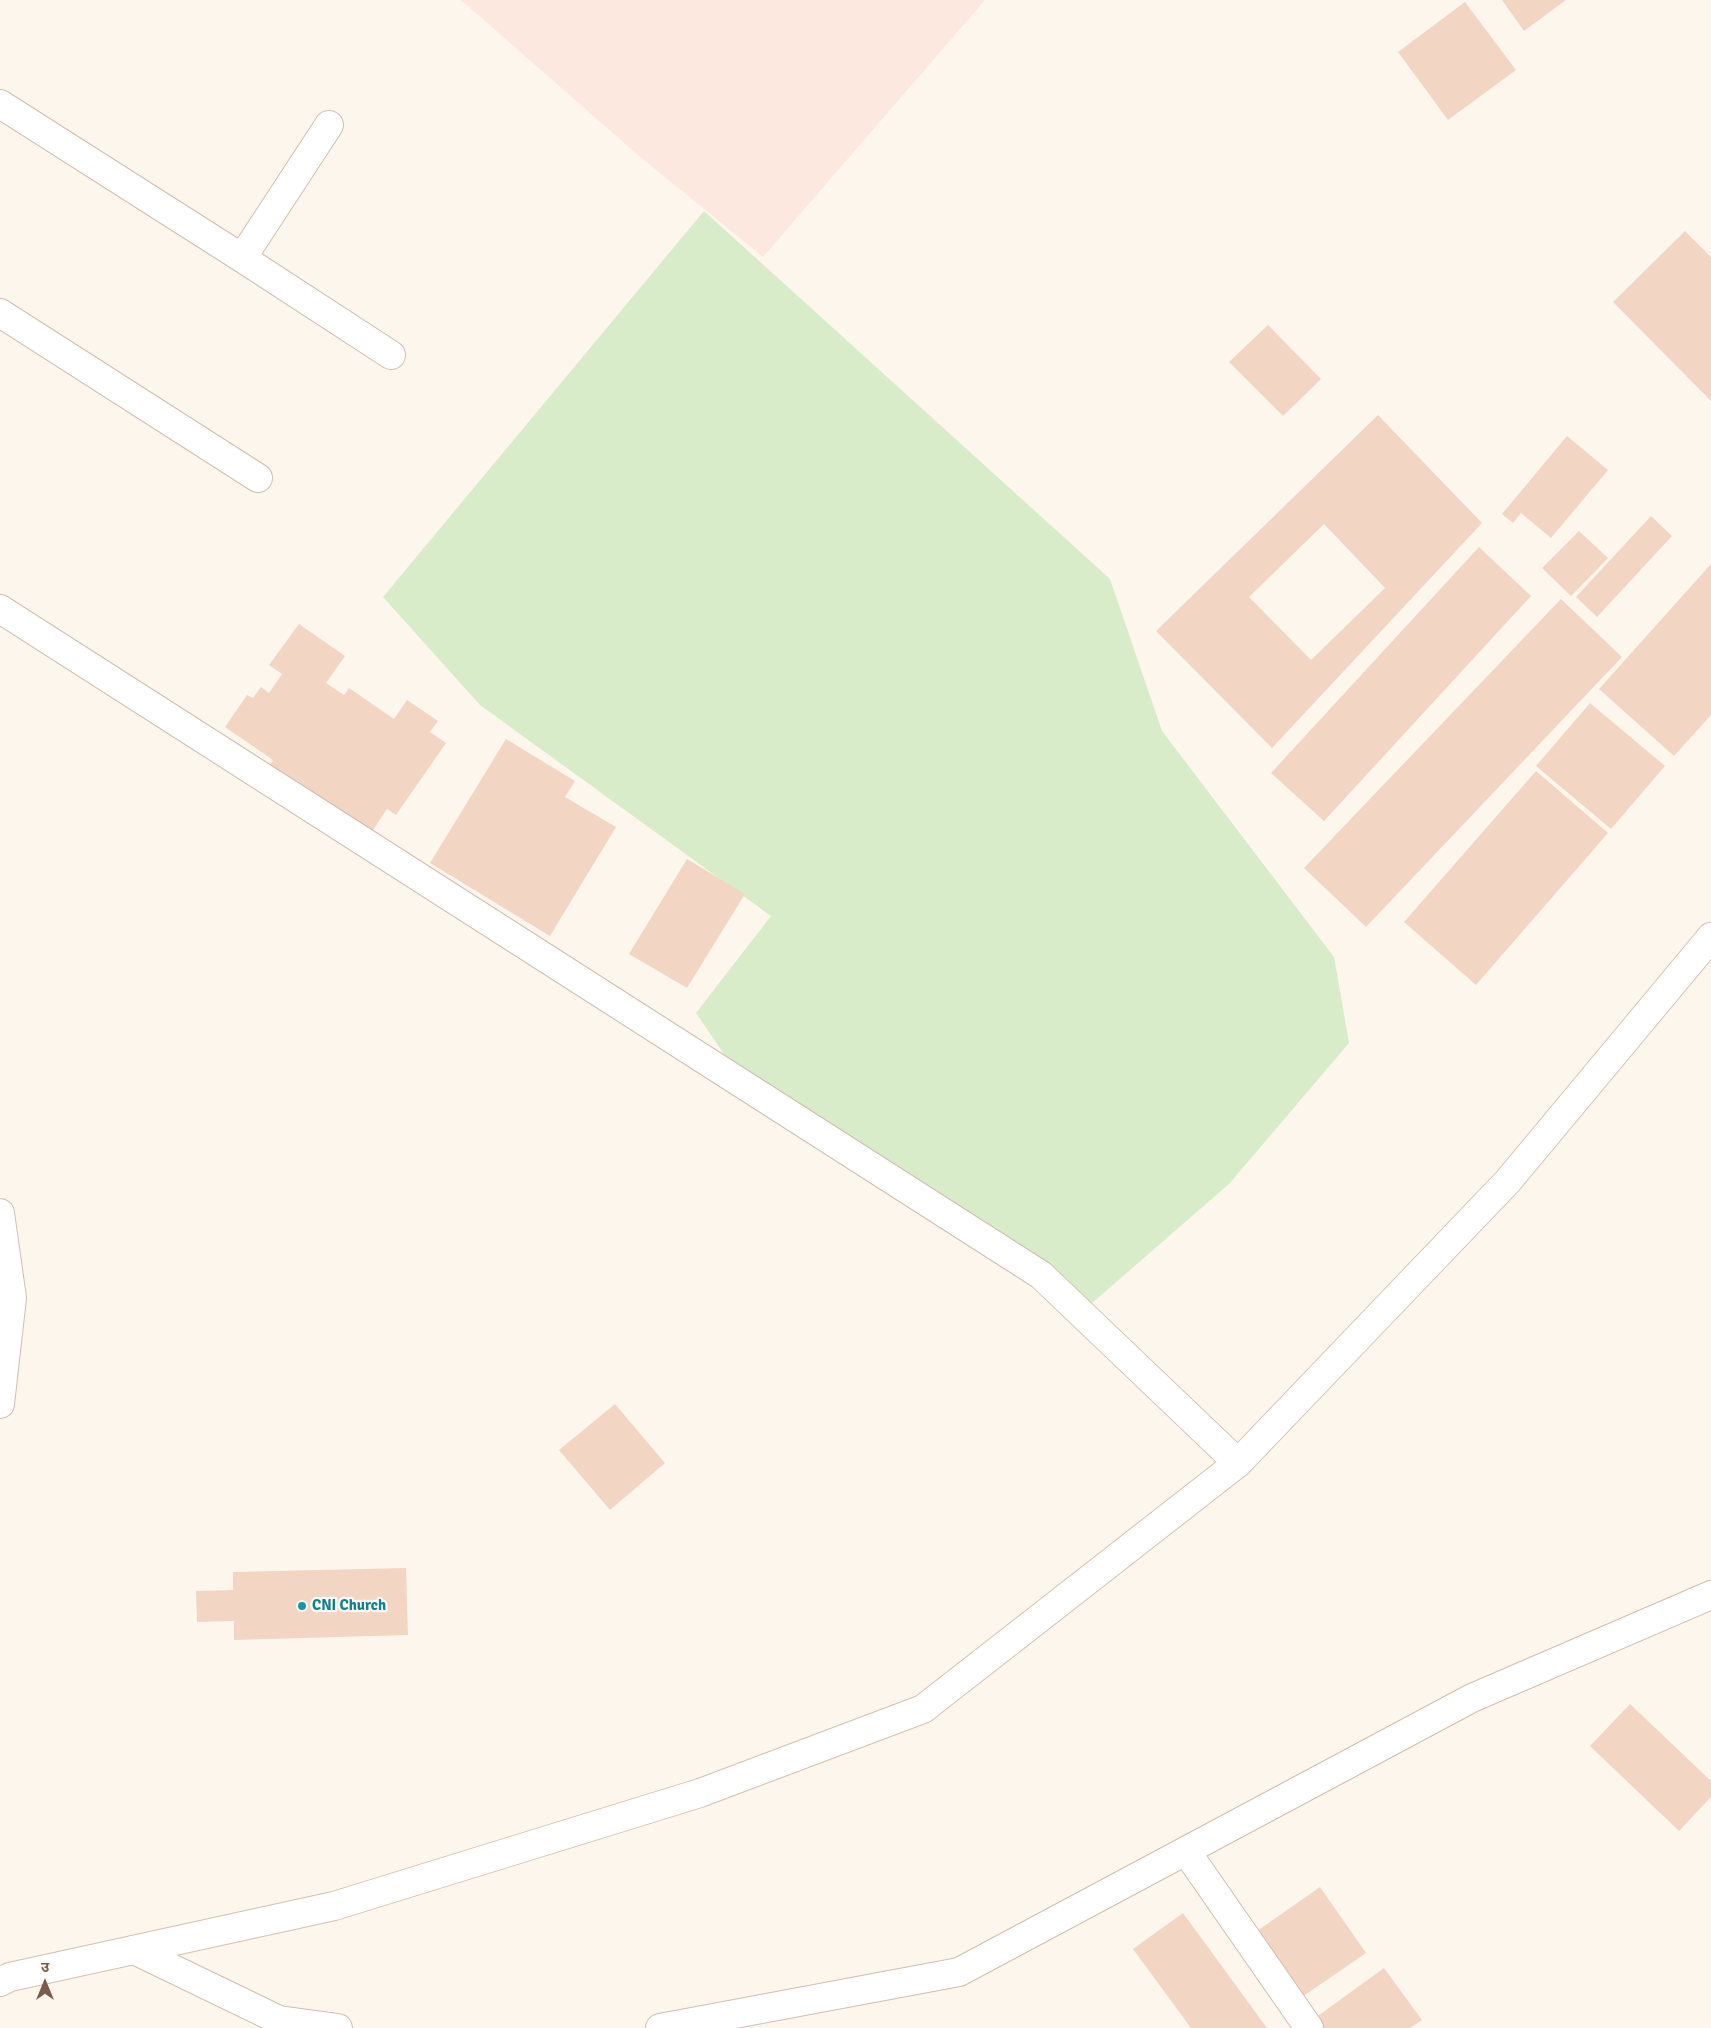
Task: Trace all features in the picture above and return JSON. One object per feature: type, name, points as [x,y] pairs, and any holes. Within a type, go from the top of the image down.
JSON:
[{"type":"street","points":[[0,104],[391,355]]},
{"type":"street","points":[[242,258],[329,125]]},
{"type":"street","points":[[0,312],[258,478]]},
{"type":"street","points":[[0,609],[1041,1275],[1238,1463]]},
{"type":"street","points":[[0,1982],[10,1977],[334,1906],[700,1793],[923,1709],[1238,1463],[1508,1181],[1711,937]]},
{"type":"street","points":[[0,1213],[12,1298],[0,1404]]},
{"type":"street","points":[[660,2028],[691,2025],[960,1972],[1472,1698],[1711,1595]]},
{"type":"street","points":[[1186,1851],[1309,2028]]},
{"type":"street","points":[[134,1950],[279,2020],[338,2028]]},
{"type":"shaded area","points":[[461,0],[985,0],[763,257],[639,156]]},
{"type":"green space","points":[[704,211],[1110,579],[1162,731],[1334,957],[1349,1043],[1229,1184],[1084,1310],[767,1117],[696,1013],[771,916],[480,705],[383,597]]},
{"type":"building","points":[[1502,0],[1566,0],[1524,31]]},
{"type":"building","points":[[1465,2],[1516,70],[1448,120],[1398,52]]},
{"type":"building","points":[[1685,231],[1711,257],[1711,401],[1613,302]]},
{"type":"building","points":[[1268,325],[1321,379],[1283,416],[1229,362]]},
{"type":"building","points":[[1378,415],[1482,523],[1272,748],[1156,631]],"holes":[[[1324,524],[1385,588],[1311,660],[1249,597]]]},
{"type":"building","points":[[1567,436],[1608,470],[1551,538],[1521,513],[1513,523],[1502,514]]},
{"type":"building","points":[[1651,516],[1672,536],[1597,617],[1576,597]]},
{"type":"building","points":[[1579,531],[1608,558],[1571,596],[1542,568]]},
{"type":"building","points":[[1479,547],[1531,596],[1324,821],[1271,773]]},
{"type":"building","points":[[1711,564],[1711,715],[1674,756],[1599,689]]},
{"type":"building","points":[[1561,599],[1622,657],[1366,927],[1304,868]]},
{"type":"building","points":[[299,624],[345,656],[326,683],[344,695],[349,688],[394,719],[407,700],[438,721],[430,732],[446,743],[396,815],[387,809],[369,836],[268,767],[273,760],[225,727],[247,695],[253,698],[261,687],[269,693],[282,674],[269,665]]},
{"type":"building","points":[[1590,703],[1665,766],[1611,829],[1536,766]]},
{"type":"building","points":[[506,739],[575,781],[565,797],[616,827],[550,936],[430,863]]},
{"type":"building","points":[[1536,771],[1608,833],[1476,985],[1404,922]]},
{"type":"building","points":[[687,859],[745,894],[687,988],[629,954]]},
{"type":"building","points":[[615,1404],[665,1463],[610,1510],[559,1450]]},
{"type":"building","name":"CNI Church","points":[[406,1568],[408,1635],[234,1640],[234,1621],[197,1622],[196,1591],[233,1590],[233,1572]]},
{"type":"building","points":[[1630,1704],[1711,1781],[1711,1797],[1679,1831],[1590,1746]]},
{"type":"building","points":[[1320,1887],[1366,1953],[1302,1997],[1257,1931]]},
{"type":"building","points":[[1183,1913],[1267,2028],[1191,2028],[1133,1949]]},
{"type":"building","points":[[1384,1968],[1422,2020],[1410,2028],[1322,2028],[1315,2018]]},
{"type":"place","name":"CNI Church","points":[[302,1606]]}]
